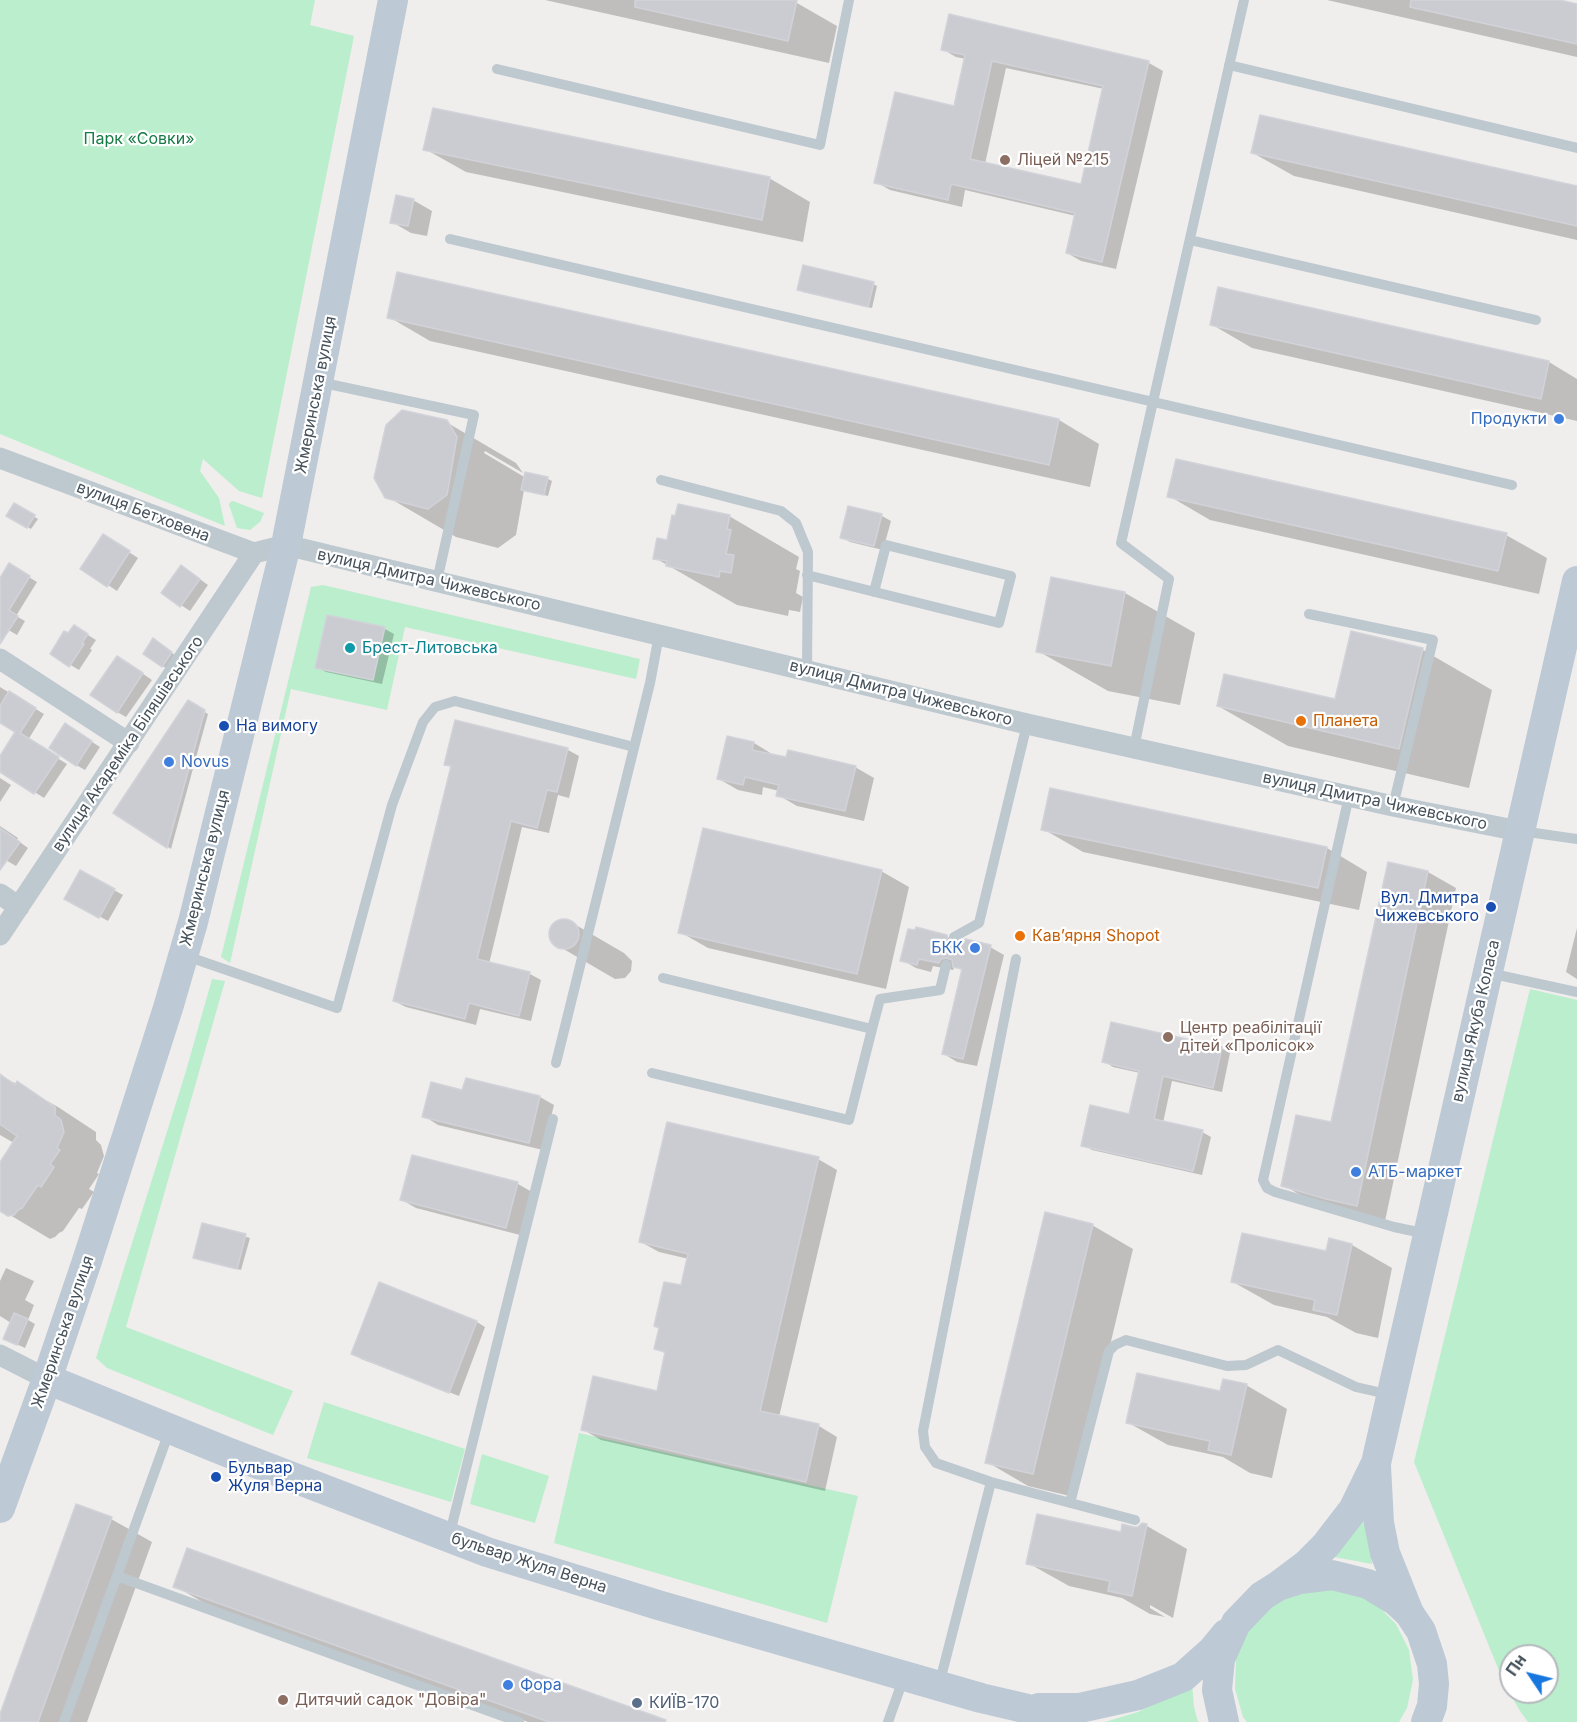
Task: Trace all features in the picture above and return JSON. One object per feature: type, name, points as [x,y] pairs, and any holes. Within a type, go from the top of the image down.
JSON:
[{"type":"street","name":"Жмеринська вулиця","points":[[0,1508],[47,1379],[135,1115],[184,955],[286,545],[393,0]]},
{"type":"street","name":"вулиця Бетховена","points":[[0,458],[254,554]]},
{"type":"street","points":[[254,554],[286,545]]},
{"type":"street","name":"вулиця Дмитра Чижевського","points":[[286,545],[1027,724],[1393,806],[1519,831]]},
{"type":"street","name":"вулиця Академіка Біляшівського","points":[[0,935],[254,554]]},
{"type":"street","name":"вулиця Якуба Коласа","points":[[1236,1623],[1262,1596],[1306,1565],[1326,1545],[1353,1510],[1376,1462],[1577,581]]},
{"type":"street","points":[[0,659],[129,743]]},
{"type":"street","points":[[0,894],[19,907]]},
{"type":"street","points":[[0,1354],[47,1379]]},
{"type":"street","name":"бульвар Жуля Верна","points":[[47,1379],[487,1552],[658,1605],[1042,1717],[1138,1695],[1184,1677],[1212,1651],[1236,1623]]},
{"type":"street","name":"вулиця Якуба Коласа","points":[[1376,1462],[1379,1523],[1385,1553],[1409,1613],[1420,1631],[1432,1664],[1434,1684]]},
{"type":"street","points":[[1278,1586],[1300,1579],[1332,1575],[1368,1584],[1396,1601],[1409,1613]]},
{"type":"street","points":[[1224,1722],[1217,1690],[1220,1659],[1236,1623]]},
{"type":"street","points":[[1426,1722],[1432,1706],[1434,1684]]},
{"type":"street","points":[[1434,1684],[1451,1722]]},
{"type":"lane","points":[[497,69],[820,145],[849,0]]},
{"type":"lane","points":[[1134,748],[1169,579],[1121,543],[1244,0]]},
{"type":"lane","points":[[1229,65],[1577,148]]},
{"type":"lane","points":[[450,239],[1512,485]]},
{"type":"lane","points":[[1190,240],[1536,320]]},
{"type":"lane","points":[[318,382],[474,415],[437,581]]},
{"type":"lane","points":[[660,480],[781,511],[796,523],[808,552],[807,671]]},
{"type":"lane","points":[[807,575],[874,592],[999,623],[1011,576],[886,545],[874,592]]},
{"type":"lane","points":[[1309,614],[1433,639],[1393,806]]},
{"type":"lane","points":[[556,1063],[650,683],[659,635]]},
{"type":"lane","points":[[184,955],[337,1008],[392,805],[423,722],[435,707],[455,701],[634,747]]},
{"type":"lane","points":[[954,937],[978,923],[1027,724]]},
{"type":"lane","points":[[1349,796],[1263,1180],[1267,1188],[1275,1192],[1394,1227],[1428,1234]]},
{"type":"lane","points":[[1519,831],[1577,839]]},
{"type":"lane","points":[[1016,959],[923,1431],[925,1448],[936,1463],[991,1482],[1135,1520]]},
{"type":"lane","points":[[652,1073],[849,1120],[880,999],[940,990],[946,965]]},
{"type":"lane","points":[[1487,973],[1577,992]]},
{"type":"lane","points":[[663,978],[872,1029]]},
{"type":"lane","points":[[448,1537],[553,1119]]},
{"type":"lane","points":[[1070,1503],[1109,1351],[1126,1340],[1227,1366],[1246,1365],[1278,1350],[1356,1387],[1391,1395]]},
{"type":"lane","points":[[64,1722],[170,1429]]},
{"type":"lane","points":[[939,1686],[991,1482]]},
{"type":"lane","points":[[117,1576],[519,1722]]},
{"type":"lane","points":[[888,1722],[904,1676]]},
{"type":"green space","name":"Парк «Совки»","points":[[0,0],[315,0],[310,25],[354,36],[262,498],[239,491],[203,459],[200,471],[219,498],[225,526],[0,434]]},
{"type":"green space","points":[[233,501],[264,513],[260,522],[250,530],[237,528],[229,505]]},
{"type":"green space","points":[[323,585],[640,659],[636,679],[405,627],[387,710],[291,689],[230,963],[221,957],[311,587]]},
{"type":"green space","points":[[212,979],[225,981],[126,1327],[293,1391],[273,1435],[107,1368],[96,1358],[186,1071]]},
{"type":"green space","points":[[1530,989],[1577,1000],[1577,1722],[1528,1722],[1516,1704],[1559,1704],[1559,1644],[1499,1644],[1499,1671],[1414,1462]]},
{"type":"green space","points":[[324,1402],[465,1449],[451,1502],[307,1458]]},
{"type":"green space","points":[[579,1433],[858,1496],[827,1623],[554,1543]]},
{"type":"green space","points":[[482,1454],[549,1476],[535,1523],[470,1504]]},
{"type":"green space","points":[[1366,1510],[1372,1564],[1334,1557]]},
{"type":"green space","points":[[1319,1587],[1348,1591],[1375,1603],[1396,1624],[1409,1650],[1413,1680],[1407,1708],[1399,1722],[1247,1722],[1243,1717],[1235,1689],[1236,1659],[1246,1632],[1265,1609],[1290,1594]]},
{"type":"green space","points":[[1192,1683],[1198,1722],[1105,1722],[1138,1712]]},
{"type":"building","points":[[635,0],[797,0],[788,41],[635,7]]},
{"type":"building","points":[[1411,0],[1560,0],[1577,4],[1577,44],[1410,7]]},
{"type":"building","points":[[949,14],[1149,61],[1102,262],[1066,253],[1075,213],[951,184],[948,200],[874,183],[895,92],[954,106],[965,55],[941,50]],"holes":[[[992,61],[1103,86],[1081,184],[970,159]]]},
{"type":"building","points":[[433,108],[770,177],[762,220],[423,150]]},
{"type":"building","points":[[1260,115],[1577,186],[1577,226],[1251,153]]},
{"type":"building","points":[[396,195],[414,199],[408,226],[390,223]]},
{"type":"building","points":[[803,265],[874,282],[868,307],[797,290]]},
{"type":"building","points":[[397,272],[1059,419],[1049,465],[387,318]]},
{"type":"building","points":[[1218,287],[1549,361],[1541,399],[1210,325]]},
{"type":"building","points":[[402,410],[447,420],[457,437],[447,495],[428,509],[385,498],[374,478],[386,425]]},
{"type":"building","points":[[1176,459],[1507,533],[1498,571],[1167,497]]},
{"type":"building","points":[[525,472],[548,477],[544,495],[521,490]]},
{"type":"building","points":[[14,503],[35,515],[27,528],[6,516]]},
{"type":"building","points":[[678,504],[730,515],[727,529],[731,530],[726,554],[734,555],[731,573],[720,571],[719,577],[666,566],[667,561],[653,559],[657,538],[667,540],[672,515],[675,516]]},
{"type":"building","points":[[848,506],[882,514],[874,546],[840,538]]},
{"type":"building","points":[[103,534],[130,551],[107,587],[80,569]]},
{"type":"building","points":[[9,563],[30,576],[9,610],[18,616],[0,644],[0,578]]},
{"type":"building","points":[[181,565],[200,579],[180,607],[161,593]]},
{"type":"building","points":[[1051,577],[1125,592],[1111,666],[1036,652]]},
{"type":"building","name":"Брест-Литовська","points":[[327,615],[385,627],[373,680],[315,668]]},
{"type":"building","points":[[74,625],[88,634],[69,667],[50,654],[64,631],[68,633]]},
{"type":"building","points":[[1351,631],[1423,648],[1399,749],[1217,706],[1224,674],[1335,699]]},
{"type":"building","points":[[153,638],[172,652],[162,667],[143,654]]},
{"type":"building","points":[[117,656],[143,673],[117,713],[90,695]]},
{"type":"building","points":[[9,691],[36,708],[20,733],[59,757],[34,794],[0,772],[0,756],[15,732],[0,723],[0,706]]},
{"type":"building","name":"Novus","points":[[188,700],[205,710],[167,848],[113,813]]},
{"type":"building","points":[[455,720],[568,748],[557,792],[547,790],[537,828],[511,821],[477,959],[530,972],[519,1016],[469,1003],[465,1019],[393,1001],[451,766],[444,765]]},
{"type":"building","points":[[65,723],[92,741],[76,766],[49,748]]},
{"type":"building","points":[[727,736],[754,742],[752,750],[786,757],[788,750],[856,766],[845,811],[776,796],[779,785],[745,777],[743,785],[717,779]]},
{"type":"building","points":[[1050,788],[1327,847],[1318,888],[1041,830]]},
{"type":"building","points":[[0,828],[20,842],[0,870]]},
{"type":"building","points":[[703,828],[882,870],[857,974],[678,933]]},
{"type":"building","points":[[1388,862],[1428,871],[1357,1206],[1281,1186],[1296,1115],[1331,1122]]},
{"type":"building","points":[[80,870],[115,889],[99,918],[64,899]]},
{"type":"building","points":[[564,919],[575,923],[579,934],[575,945],[564,949],[553,945],[549,934],[553,923]]},
{"type":"building","points":[[916,927],[947,935],[948,941],[953,944],[966,939],[991,945],[963,1059],[942,1054],[962,969],[953,967],[952,960],[947,958],[941,959],[939,963],[919,959],[917,965],[900,961],[908,929],[915,930]]},
{"type":"building","points":[[1111,1022],[1222,1047],[1213,1088],[1163,1076],[1154,1119],[1203,1130],[1193,1171],[1081,1146],[1090,1105],[1129,1114],[1139,1071],[1102,1062]]},
{"type":"building","points":[[0,1074],[15,1085],[17,1081],[55,1107],[55,1115],[61,1120],[64,1132],[57,1148],[60,1150],[50,1164],[54,1167],[41,1187],[38,1185],[22,1208],[14,1215],[8,1216],[0,1211],[0,1162],[17,1136],[0,1124]]},
{"type":"building","points":[[466,1078],[540,1096],[529,1143],[422,1117],[431,1082],[462,1090]]},
{"type":"building","points":[[667,1122],[819,1157],[760,1411],[819,1424],[806,1482],[581,1430],[593,1376],[657,1391],[665,1352],[654,1349],[659,1328],[654,1326],[664,1282],[681,1285],[688,1254],[639,1242]]},
{"type":"building","points":[[412,1155],[518,1182],[506,1228],[400,1200]]},
{"type":"building","points":[[1045,1212],[1093,1224],[1033,1474],[985,1463]]},
{"type":"building","points":[[202,1223],[246,1234],[237,1269],[193,1258]]},
{"type":"building","points":[[1242,1233],[1326,1251],[1329,1238],[1352,1244],[1337,1315],[1313,1310],[1315,1300],[1231,1282]]},
{"type":"building","points":[[379,1282],[477,1321],[449,1393],[351,1354]]},
{"type":"building","points":[[14,1313],[28,1319],[17,1345],[3,1339]]},
{"type":"building","points":[[1137,1373],[1220,1391],[1223,1379],[1247,1384],[1231,1455],[1208,1450],[1210,1441],[1126,1423]]},
{"type":"building","points":[[76,1504],[112,1517],[38,1722],[0,1722],[0,1714]]},
{"type":"building","points":[[1037,1514],[1121,1532],[1122,1524],[1138,1527],[1142,1523],[1147,1524],[1132,1596],[1108,1591],[1110,1581],[1026,1564]]},
{"type":"building","points":[[187,1548],[666,1720],[665,1722],[549,1722],[173,1587]]},
{"type":"place","name":"Ліцей №215","points":[[1005,160]]},
{"type":"place","name":"Продукти","points":[[1559,419]]},
{"type":"place","name":"Брест-Литовська","points":[[350,648]]},
{"type":"place","name":"Планета","points":[[1301,721]]},
{"type":"place","name":"На вимогу","points":[[224,726]]},
{"type":"place","name":"Novus","points":[[169,762]]},
{"type":"place","name":"Вул. Дмитра Чижевського","points":[[1491,907]]},
{"type":"place","name":"Кавʼярня Shopot","points":[[1020,936]]},
{"type":"place","name":"БКК","points":[[975,948]]},
{"type":"place","name":"Центр реабілітації дітей «Пролісок»","points":[[1168,1037]]},
{"type":"place","name":"АТБ-маркет","points":[[1356,1172]]},
{"type":"place","name":"Бульвар Жуля Верна","points":[[216,1477]]},
{"type":"place","name":"Фора","points":[[508,1685]]},
{"type":"place","name":"Дитячий садок \"Довіра\"","points":[[283,1700]]},
{"type":"place","name":"КИЇВ-170","points":[[637,1703]]}]
